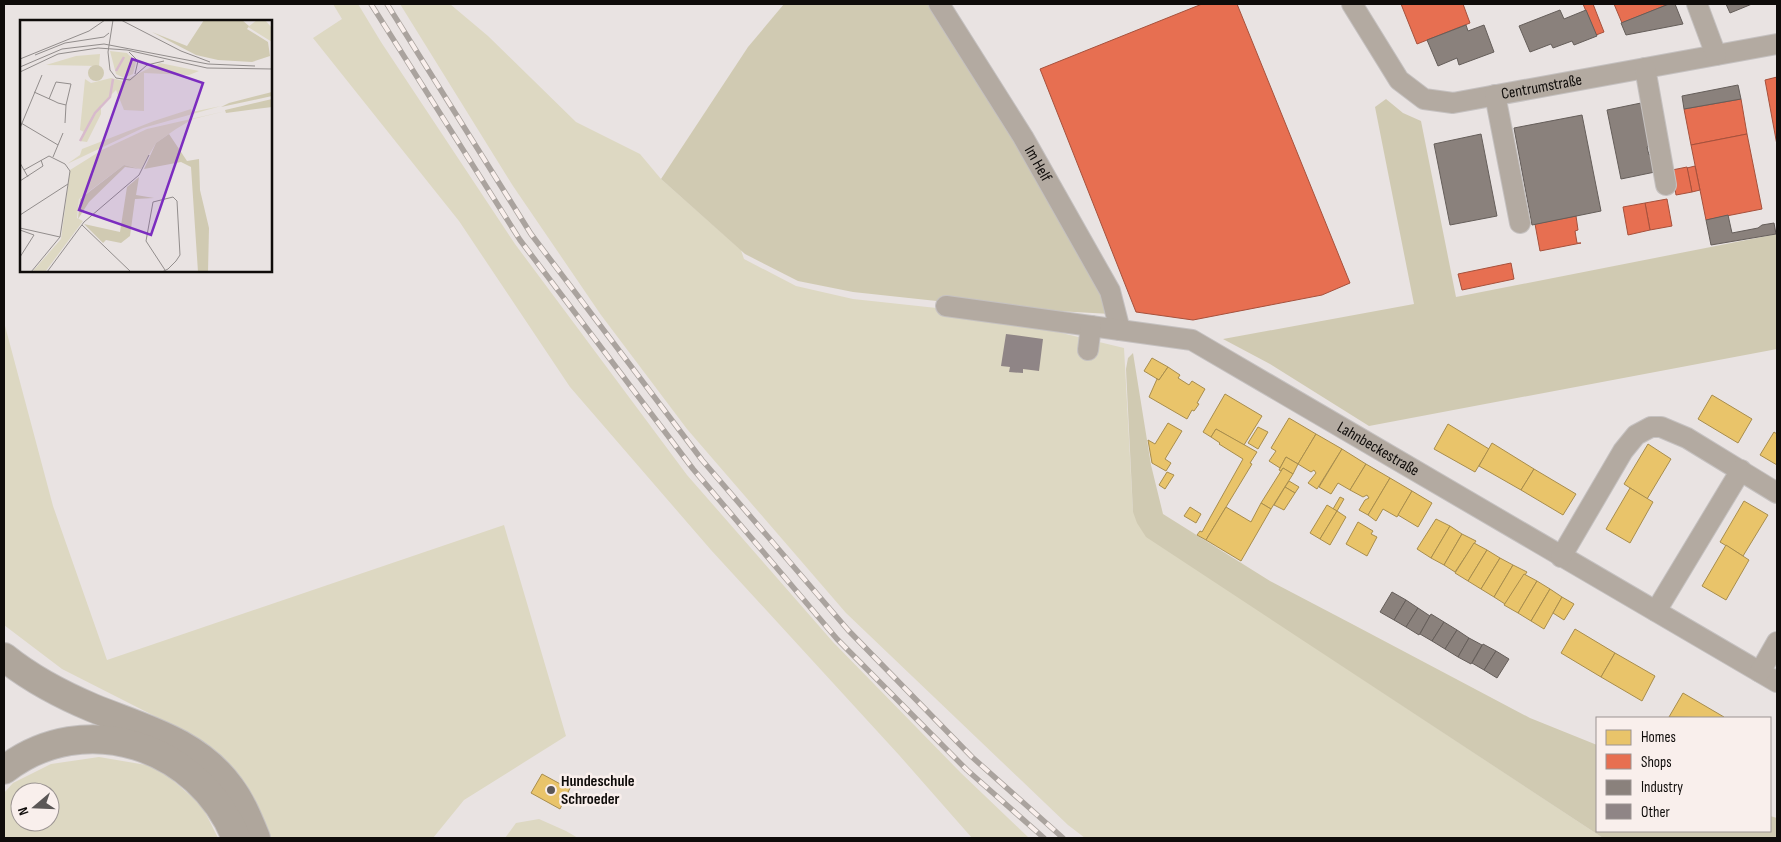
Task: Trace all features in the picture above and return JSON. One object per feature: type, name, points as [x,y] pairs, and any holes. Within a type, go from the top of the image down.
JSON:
[{"type":"highway","points":[[4,657],[62,694],[92,708],[153,730],[182,744],[210,765],[230,786],[256,838]]},
{"type":"highway","points":[[4,770],[29,755],[55,745],[79,740],[102,739],[124,742],[148,749],[172,760],[194,777],[218,804],[229,820],[236,838]]},
{"type":"street","name":"Im Helf","points":[[939,4],[1023,137],[1110,291],[1120,330]]},
{"type":"street","name":"Centrumstraße","points":[[1352,4],[1399,80],[1424,99],[1453,103],[1777,44]]},
{"type":"street","points":[[1696,4],[1716,55]]},
{"type":"street","points":[[1644,68],[1666,185]]},
{"type":"street","points":[[1495,95],[1520,223]]},
{"type":"street","name":"Lahnbeckestraße","points":[[946,306],[1192,340],[1777,682]]},
{"type":"street","points":[[1088,350],[1091,326]]},
{"type":"street","points":[[1561,557],[1623,451],[1636,434],[1651,427],[1660,427],[1686,438],[1777,493]]},
{"type":"street","points":[[1656,611],[1741,470]]},
{"type":"street","points":[[1760,672],[1777,642]]},
{"type":"shaded area","points":[[333,4],[358,4],[381,42],[515,244],[687,475],[833,642],[961,773],[1029,838],[972,838],[899,755],[711,550],[570,387],[459,221],[313,38],[342,19]]},
{"type":"shaded area","points":[[400,4],[450,4],[488,36],[576,122],[640,154],[661,179],[741,250],[744,259],[796,286],[853,299],[946,309],[1003,319],[1124,348],[1133,512],[1317,649],[1603,838],[1085,838],[1068,825],[846,613],[687,429],[601,315],[513,186]]},
{"type":"shaded area","points":[[784,4],[934,4],[1018,136],[1111,314],[1002,308],[853,292],[798,281],[745,254],[661,179],[748,47]]},
{"type":"shaded area","points":[[1386,99],[1403,113],[1421,121],[1456,297],[1777,234],[1777,349],[1369,426],[1270,364],[1223,339],[1414,304],[1375,107]]},
{"type":"shaded area","points":[[4,322],[53,506],[107,660],[504,525],[566,736],[464,800],[433,838],[267,838],[206,745],[182,730],[62,669],[4,625]]},
{"type":"shaded area","points":[[1133,353],[1151,465],[1163,514],[1270,581],[1530,718],[1596,745],[1596,832],[1771,832],[1771,816],[1777,818],[1777,838],[1603,838],[1146,537],[1137,523],[1133,512],[1126,369],[1128,358]]},
{"type":"shaded area","points":[[99,757],[158,767],[202,806],[218,838],[4,838],[4,793],[10,786],[10,832],[60,832],[60,782],[15,782],[51,764]]},
{"type":"shaded area","name":"Hundeschule Schroeder","points":[[539,819],[578,838],[505,838],[516,823]]},
{"type":"building: Homes","points":[[1152,358],[1168,367],[1159,380],[1144,371]]},
{"type":"building: Homes","points":[[1168,367],[1180,375],[1178,378],[1189,385],[1192,381],[1205,389],[1197,403],[1199,404],[1194,411],[1192,410],[1187,419],[1149,397],[1157,379],[1159,380]]},
{"type":"building: Homes","points":[[1225,394],[1262,416],[1244,445],[1216,429],[1211,437],[1203,432]]},
{"type":"building: Homes","points":[[1712,395],[1752,419],[1738,443],[1698,419]]},
{"type":"building: Homes","points":[[1289,418],[1316,434],[1298,464],[1286,457],[1280,468],[1269,461],[1276,451],[1271,448]]},
{"type":"building: Homes","points":[[1168,423],[1182,431],[1165,459],[1171,463],[1166,471],[1152,463],[1148,440],[1155,444]]},
{"type":"building: Homes","points":[[1448,424],[1489,449],[1475,472],[1434,449]]},
{"type":"building: Homes","points":[[1258,427],[1268,432],[1258,449],[1248,443]]},
{"type":"building: Homes","points":[[1216,429],[1257,452],[1250,463],[1252,464],[1206,540],[1197,535],[1200,531],[1202,532],[1243,459],[1211,437]]},
{"type":"building: Homes","points":[[1774,432],[1777,434],[1777,465],[1760,455]]},
{"type":"building: Homes","points":[[1316,434],[1342,449],[1317,489],[1308,483],[1316,473],[1314,470],[1311,472],[1298,464]]},
{"type":"building: Homes","points":[[1492,443],[1534,469],[1521,490],[1479,466]]},
{"type":"building: Homes","points":[[1648,444],[1671,459],[1647,499],[1624,484]]},
{"type":"building: Homes","points":[[1342,449],[1366,464],[1350,490],[1338,483],[1331,494],[1319,487]]},
{"type":"building: Homes","points":[[1286,457],[1298,464],[1293,474],[1283,468],[1281,471],[1279,470]]},
{"type":"building: Homes","points":[[1366,464],[1390,478],[1368,515],[1359,510],[1365,500],[1369,498],[1367,495],[1363,497],[1350,490]]},
{"type":"building: Homes","points":[[1283,468],[1293,474],[1271,509],[1261,503]]},
{"type":"building: Homes","points":[[1534,469],[1576,494],[1563,515],[1521,490]]},
{"type":"building: Homes","points":[[1167,472],[1174,475],[1165,489],[1159,485]]},
{"type":"building: Homes","points":[[1390,478],[1412,491],[1397,517],[1383,509],[1376,521],[1368,515]]},
{"type":"building: Homes","points":[[1289,481],[1299,487],[1295,493],[1285,487]]},
{"type":"building: Homes","points":[[1285,487],[1295,493],[1284,510],[1274,505]]},
{"type":"building: Homes","points":[[1630,488],[1653,502],[1630,543],[1606,529]]},
{"type":"building: Homes","points":[[1412,491],[1432,503],[1418,527],[1398,515]]},
{"type":"building: Homes","points":[[1340,497],[1344,499],[1337,511],[1333,509]]},
{"type":"building: Homes","points":[[1744,501],[1768,515],[1743,556],[1720,542]]},
{"type":"building: Homes","points":[[1261,503],[1271,509],[1241,561],[1206,540],[1226,507],[1251,522]]},
{"type":"building: Homes","points":[[1327,505],[1337,511],[1320,539],[1310,533]]},
{"type":"building: Homes","points":[[1190,507],[1201,514],[1196,523],[1184,516]]},
{"type":"building: Homes","points":[[1337,511],[1346,517],[1330,545],[1320,539]]},
{"type":"building: Homes","points":[[1436,519],[1450,526],[1431,558],[1417,549]]},
{"type":"building: Homes","points":[[1358,522],[1373,531],[1371,534],[1377,537],[1367,556],[1346,544]]},
{"type":"building: Homes","points":[[1450,526],[1462,534],[1444,565],[1431,558]]},
{"type":"building: Homes","points":[[1462,534],[1476,541],[1455,572],[1444,565]]},
{"type":"building: Homes","points":[[1474,543],[1487,550],[1468,581],[1455,573]]},
{"type":"building: Homes","points":[[1726,545],[1749,560],[1726,600],[1702,586]]},
{"type":"building: Homes","points":[[1487,550],[1500,558],[1481,589],[1468,581]]},
{"type":"building: Homes","points":[[1500,558],[1513,565],[1494,597],[1481,589]]},
{"type":"building: Homes","points":[[1513,565],[1527,572],[1505,604],[1494,597]]},
{"type":"building: Homes","points":[[1524,574],[1537,581],[1518,613],[1504,605]]},
{"type":"building: Homes","points":[[1537,581],[1550,589],[1531,621],[1518,613]]},
{"type":"building: Homes","points":[[1550,589],[1562,597],[1544,629],[1531,621]]},
{"type":"building: Homes","points":[[1562,597],[1574,604],[1564,620],[1553,613]]},
{"type":"building: Homes","points":[[1575,629],[1615,653],[1601,677],[1561,653]]},
{"type":"building: Homes","points":[[1615,653],[1655,676],[1642,701],[1601,677]]},
{"type":"building: Homes","points":[[1683,693],[1724,717],[1669,717]]},
{"type":"building: Homes","name":"Hundeschule Schroeder","points":[[542,774],[564,786],[566,781],[572,784],[560,809],[531,793]]},
{"type":"building: Shops","points":[[1202,4],[1237,4],[1350,283],[1322,295],[1193,320],[1136,312],[1040,69]]},
{"type":"building: Shops","points":[[1401,4],[1463,4],[1470,23],[1417,44]]},
{"type":"building: Shops","points":[[1583,4],[1593,4],[1604,32],[1596,35]]},
{"type":"building: Shops","points":[[1614,4],[1669,4],[1622,23]]},
{"type":"building: Shops","points":[[1777,77],[1777,145],[1765,80]]},
{"type":"building: Shops","points":[[1741,99],[1747,134],[1691,145],[1684,109]]},
{"type":"building: Shops","points":[[1747,134],[1762,209],[1706,220],[1691,145]]},
{"type":"building: Shops","points":[[1695,166],[1700,190],[1692,192],[1687,168]]},
{"type":"building: Shops","points":[[1687,167],[1692,192],[1676,195],[1672,170]]},
{"type":"building: Shops","points":[[1667,199],[1672,226],[1650,230],[1645,203]]},
{"type":"building: Shops","points":[[1645,203],[1650,230],[1628,235],[1623,207]]},
{"type":"building: Shops","points":[[1576,216],[1578,230],[1575,231],[1577,243],[1581,243],[1540,251],[1535,224]]},
{"type":"building: Shops","points":[[1511,263],[1514,279],[1462,290],[1458,274]]},
{"type":"building: Industry","points":[[1669,4],[1675,4],[1683,24],[1626,35],[1621,23]]},
{"type":"building: Industry","points":[[1726,4],[1752,4],[1730,13]]},
{"type":"building: Industry","points":[[1560,10],[1564,19],[1586,10],[1597,36],[1574,45],[1572,41],[1553,48],[1551,44],[1530,52],[1519,26]]},
{"type":"building: Industry","points":[[1466,25],[1468,31],[1484,25],[1494,52],[1459,65],[1457,58],[1438,66],[1427,40]]},
{"type":"building: Industry","points":[[1738,85],[1741,99],[1684,109],[1682,96]]},
{"type":"building: Industry","points":[[1641,103],[1650,146],[1647,147],[1649,155],[1651,154],[1655,172],[1621,179],[1607,110]]},
{"type":"building: Industry","points":[[1582,115],[1601,211],[1532,225],[1514,128]]},
{"type":"building: Industry","points":[[1481,134],[1497,216],[1450,225],[1434,144]]},
{"type":"building: Industry","points":[[1728,215],[1732,233],[1774,223],[1776,234],[1711,245],[1706,220]]},
{"type":"building: Industry","points":[[1392,592],[1406,600],[1394,620],[1380,612]]},
{"type":"building: Industry","points":[[1406,600],[1418,608],[1406,627],[1394,620]]},
{"type":"building: Industry","points":[[1418,608],[1430,616],[1419,635],[1406,627]]},
{"type":"building: Industry","points":[[1431,614],[1444,622],[1432,641],[1420,634]]},
{"type":"building: Industry","points":[[1444,622],[1457,630],[1445,649],[1432,641]]},
{"type":"building: Industry","points":[[1457,630],[1469,638],[1458,657],[1445,649]]},
{"type":"building: Industry","points":[[1469,638],[1482,645],[1471,664],[1458,657]]},
{"type":"building: Industry","points":[[1483,644],[1496,651],[1484,670],[1472,663]]},
{"type":"building: Industry","points":[[1496,651],[1509,659],[1497,678],[1484,670]]},
{"type":"building: Other","points":[[1006,334],[1043,339],[1039,371],[1023,369],[1023,373],[1009,372],[1010,367],[1001,366]]},
{"type":"railway","points":[[371,4],[520,240],[693,469],[837,639],[967,770],[1044,838]]},
{"type":"railway","points":[[387,4],[531,234],[702,460],[848,630],[972,757],[1063,838]]},
{"type":"place","name":"Hundeschule Schroeder","points":[[551,790]]}]
